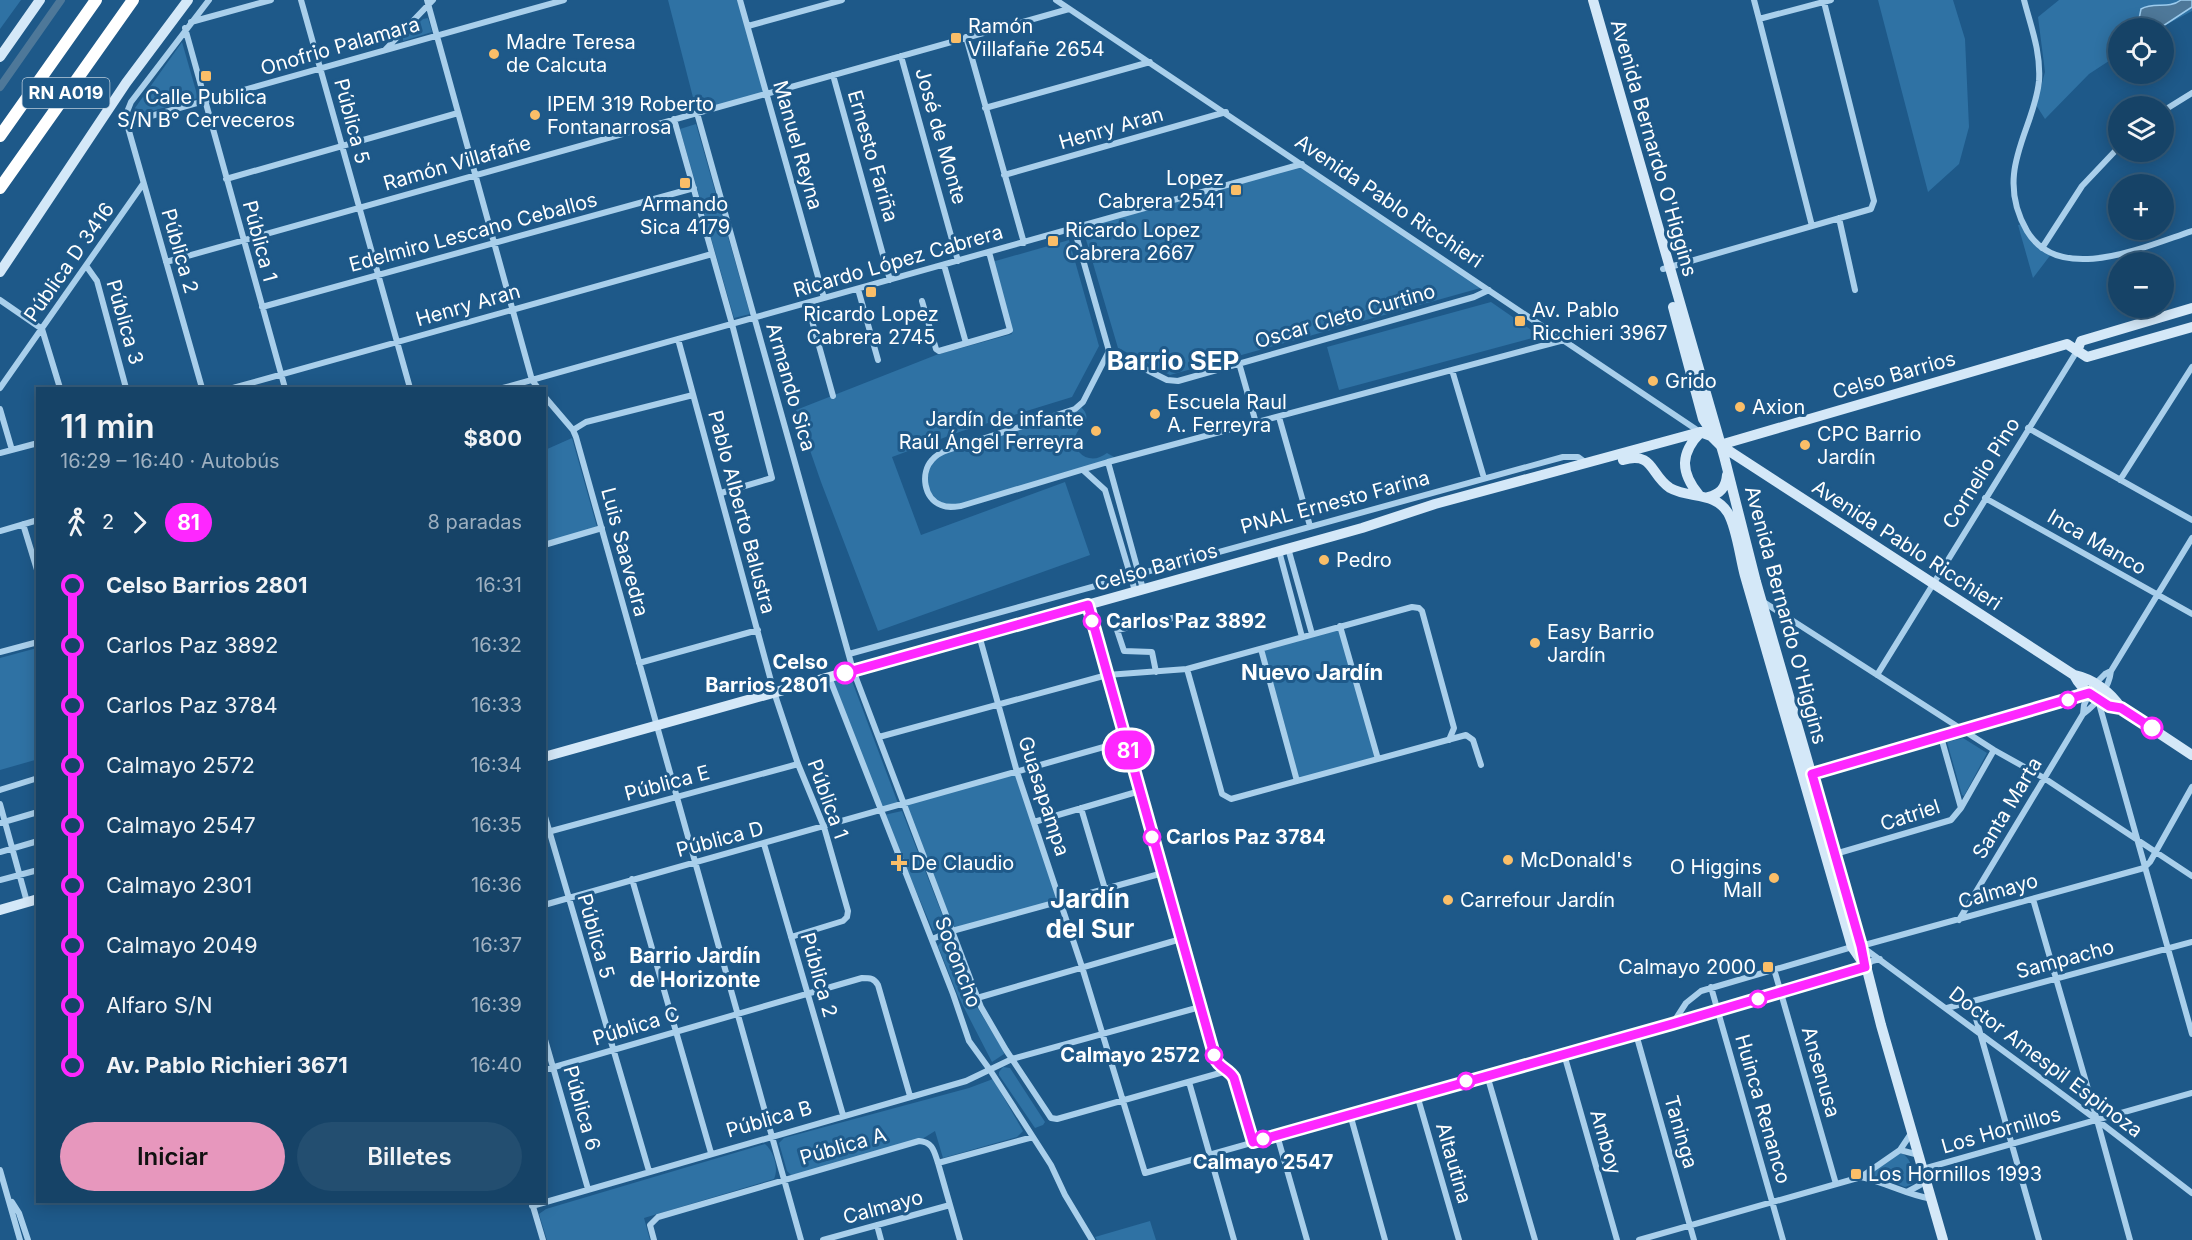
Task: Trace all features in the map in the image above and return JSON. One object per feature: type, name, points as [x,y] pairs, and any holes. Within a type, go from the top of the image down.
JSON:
[{"type":"highway","name":"RN A019","points":[[0,136],[96,0]]},
{"type":"highway","name":"RN A019","points":[[0,188],[133,0]]},
{"type":"main road","points":[[0,57],[40,0]]},
{"type":"main road","points":[[0,272],[126,83],[188,0]]},
{"type":"main road","name":"Avenida Bernardo O'Higgins","points":[[1586,0],[1612,77]]},
{"type":"main road","name":"Avenida Bernardo O'Higgins","points":[[1593,0],[1612,77],[1720,445],[1761,600],[1835,854],[1857,946]]},
{"type":"main road","name":"Avenida Bernardo O'Higgins","points":[[1666,267],[1703,419],[1720,445]]},
{"type":"main road","points":[[2077,351],[2081,341],[2192,308]]},
{"type":"main road","name":"Celso Barrios","points":[[1720,445],[2067,344],[2087,357],[2192,327]]},
{"type":"main road","name":"Avenida Bernardo O'Higgins","points":[[1700,432],[1703,419]]},
{"type":"main road","points":[[1720,445],[1711,436],[1700,432],[1688,448],[1685,463],[1689,480],[1704,496],[1719,493],[1724,488],[1727,477],[1726,466]]},
{"type":"main road","name":"Celso Barrios","points":[[546,756],[1362,528],[1435,504],[1700,432]]},
{"type":"main road","points":[[1652,467],[1655,453],[1666,442]]},
{"type":"main road","name":"Avenida Pablo Ricchieri","points":[[1720,445],[2074,675],[2083,677],[2109,706],[2121,708],[2192,755]]},
{"type":"main road","name":"Celso Barrios","points":[[1362,528],[1437,511],[1633,457],[1642,458],[1671,488],[1704,496]]},
{"type":"main road","name":"Avenida Bernardo O'Higgins","points":[[1704,496],[1722,506],[1729,515],[1865,967],[1943,1240]]},
{"type":"main road","points":[[1742,563],[1748,567],[1756,582]]},
{"type":"main road","points":[[0,910],[32,901]]},
{"type":"street","points":[[126,123],[126,112],[131,102],[208,0]]},
{"type":"street","points":[[190,22],[271,0]]},
{"type":"street","name":"Pública 5","points":[[301,0],[410,387]]},
{"type":"street","name":"Onofrio Palamara","points":[[126,123],[564,0]]},
{"type":"street","name":"Manuel Reyna","points":[[741,0],[824,298]]},
{"type":"street","points":[[748,26],[842,0]]},
{"type":"street","name":"Avenida Pablo Ricchieri","points":[[1056,0],[1700,432]]},
{"type":"street","points":[[1754,0],[1812,226]]},
{"type":"street","points":[[2024,0],[2036,42],[2039,81],[2014,171],[2013,185],[2023,224],[2030,236],[2042,248],[2063,258],[2076,260],[2093,259],[2192,231]]},
{"type":"street","points":[[1666,267],[1871,209],[1874,201],[1828,1],[1759,19]]},
{"type":"street","points":[[430,2],[437,36],[512,310],[532,380],[537,387]]},
{"type":"street","points":[[385,50],[430,2]]},
{"type":"street","name":"Ramón Villafañe","points":[[166,262],[1069,9]]},
{"type":"street","name":"Pública 1","points":[[185,28],[285,387]]},
{"type":"street","points":[[966,37],[1024,243]]},
{"type":"street","name":"José de Monte","points":[[901,56],[958,261]]},
{"type":"street","points":[[986,108],[1150,62]]},
{"type":"street","name":"Ernesto Fariña","points":[[833,75],[890,280]]},
{"type":"street","points":[[2174,104],[2192,93]]},
{"type":"street","name":"Henry Aran","points":[[1004,175],[1226,112]]},
{"type":"street","points":[[226,179],[458,113]]},
{"type":"street","name":"Armando Sica","points":[[697,113],[854,670]]},
{"type":"street","name":"Armando Sica","points":[[674,119],[732,324],[772,478],[721,493]]},
{"type":"street","name":"Pública 2","points":[[126,123],[202,387]]},
{"type":"street","points":[[2042,248],[2082,186],[2108,159]]},
{"type":"street","name":"Ricardo López Cabrera","points":[[507,387],[1302,164]]},
{"type":"street","name":"Pública D 3416","points":[[0,388],[143,184]]},
{"type":"street","name":"Edelmiro Lescano Ceballos","points":[[262,307],[694,188]]},
{"type":"street","points":[[1839,218],[1855,290]]},
{"type":"street","points":[[1074,228],[1109,351],[1083,402],[1070,412],[938,455],[930,461],[925,471],[926,486],[934,502],[942,506],[952,507],[1108,462],[1564,340]]},
{"type":"street","points":[[922,301],[936,349],[939,351],[1010,330],[989,252]]},
{"type":"street","name":"Henry Aran","points":[[237,387],[712,254]]},
{"type":"street","points":[[944,265],[966,343]]},
{"type":"street","name":"Pública 3","points":[[87,267],[97,281],[126,387]]},
{"type":"street","points":[[858,289],[878,360]]},
{"type":"street","name":"Oscar Cleto Curtino","points":[[1109,351],[1173,381],[1474,297],[1489,290]]},
{"type":"street","points":[[0,300],[42,329],[60,387]]},
{"type":"street","points":[[807,303],[833,396]]},
{"type":"street","name":"Pablo Alberto Balustra","points":[[678,339],[774,692]]},
{"type":"street","name":"Cornelio Pino","points":[[1877,675],[2077,351]]},
{"type":"street","points":[[1239,363],[1256,423]]},
{"type":"street","points":[[2121,480],[2192,367]]},
{"type":"street","points":[[1452,370],[1484,478]]},
{"type":"street","points":[[573,430],[586,422],[693,395]]},
{"type":"street","name":"Luis Saavedra","points":[[546,398],[573,430],[738,1013]]},
{"type":"street","points":[[0,409],[12,450]]},
{"type":"street","points":[[1279,417],[1310,526]]},
{"type":"street","points":[[2028,428],[2192,520]]},
{"type":"street","points":[[0,453],[36,444]]},
{"type":"street","name":"PNAL Ernesto Farina","points":[[849,654],[1563,456],[1578,457],[1586,463]]},
{"type":"street","points":[[1108,462],[1139,574],[1139,590]]},
{"type":"street","points":[[1083,470],[1105,490],[1131,576],[1139,590]]},
{"type":"street","name":"Inca Manco","points":[[1985,498],[2192,614]]},
{"type":"street","points":[[0,531],[36,521]]},
{"type":"street","points":[[23,524],[36,566]]},
{"type":"street","points":[[546,544],[602,528]]},
{"type":"street","name":"Santa Marta","points":[[2083,714],[2084,705],[2096,692],[2109,683],[2111,671],[2192,538]]},
{"type":"street","points":[[1284,550],[1312,634]]},
{"type":"street","points":[[1284,550],[1302,636]]},
{"type":"street","points":[[1761,600],[1994,750],[2044,778],[2192,876]]},
{"type":"street","points":[[1088,605],[1217,1063],[1234,1078],[1253,1142]]},
{"type":"street","points":[[879,737],[1107,675],[1187,669],[1412,607],[1422,611],[1454,728],[1449,740]]},
{"type":"street","points":[[1156,672],[1152,652],[1124,651],[1117,630],[1176,617]]},
{"type":"street","points":[[1340,626],[1378,759]]},
{"type":"street","points":[[639,663],[758,630]]},
{"type":"street","name":"Guasapampa","points":[[979,635],[1017,772],[1061,901],[1145,1173],[1209,1154]]},
{"type":"street","points":[[0,652],[36,643]]},
{"type":"street","points":[[1261,649],[1298,781]]},
{"type":"street","points":[[1187,669],[1222,794],[1231,799],[1466,735],[1471,737],[1481,765]]},
{"type":"street","name":"Soconcho","points":[[854,670],[977,998],[1012,1059],[1051,1118],[1057,1119],[1124,1100]]},
{"type":"street","name":"Santa Marta","points":[[1959,920],[2105,674],[2111,671]]},
{"type":"street","name":"Soconcho","points":[[829,677],[932,939],[969,1041],[1051,1165],[1065,1196],[1092,1240]]},
{"type":"street","name":"Pública 1","points":[[774,692],[798,764],[824,827],[848,911],[843,921],[791,937]]},
{"type":"street","points":[[1812,774],[2096,692],[2192,1034]]},
{"type":"street","points":[[1941,737],[1961,808]]},
{"type":"street","name":"Pública D","points":[[546,904],[1125,741]]},
{"type":"street","name":"Catriel","points":[[1835,854],[1945,824],[1956,816],[1994,750]]},
{"type":"street","name":"Pública E","points":[[547,833],[798,764]]},
{"type":"street","points":[[0,790],[36,779]]},
{"type":"street","points":[[2144,868],[2192,787]]},
{"type":"street","points":[[1034,822],[1140,791]]},
{"type":"street","points":[[0,804],[2,822],[20,875],[32,901]]},
{"type":"street","points":[[1082,808],[1105,889]]},
{"type":"street","points":[[2,822],[36,813]]},
{"type":"street","name":"Pública 5","points":[[547,833],[649,1171]]},
{"type":"street","points":[[0,852],[36,842]]},
{"type":"street","name":"Pública 2","points":[[764,844],[843,1115]]},
{"type":"street","name":"Calmayo","points":[[1672,1024],[1686,1003],[1701,991],[1711,987],[2144,868]]},
{"type":"street","points":[[0,880],[36,871]]},
{"type":"street","points":[[932,939],[952,931],[1163,873]]},
{"type":"street","points":[[632,879],[711,1153]]},
{"type":"street","points":[[2033,899],[2130,1240]]},
{"type":"street","points":[[977,998],[1181,939]]},
{"type":"street","name":"Sampacho","points":[[1947,1008],[2192,942]]},
{"type":"street","name":"Doctor Amespil Espinoza","points":[[1857,946],[1880,959],[1947,1008],[2192,1192]]},
{"type":"street","points":[[1209,1154],[1718,1011],[1865,967],[1880,959]]},
{"type":"street","name":"Ansenusa","points":[[1774,969],[1836,1184]]},
{"type":"street","name":"Pública C","points":[[546,1070],[862,978],[875,980],[878,985],[910,1096]]},
{"type":"street","name":"Huinca Renanco","points":[[1711,987],[1783,1240]]},
{"type":"street","points":[[1971,1001],[2039,1240]]},
{"type":"street","name":"Pública B","points":[[546,1200],[974,1078],[1012,1059],[1200,1007]]},
{"type":"street","points":[[738,1013],[801,1240]]},
{"type":"street","name":"Taninga","points":[[1636,1034],[1694,1240]]},
{"type":"street","name":"Pública 6","points":[[546,1042],[588,1189]]},
{"type":"street","name":"Amboy","points":[[1564,1054],[1617,1240]]},
{"type":"street","points":[[1124,1100],[1227,1071]]},
{"type":"street","points":[[1487,1075],[1535,1240]]},
{"type":"street","points":[[1189,1082],[1234,1240]]},
{"type":"street","name":"Los Hornillos","points":[[1907,1192],[1920,1185],[1924,1173],[2012,1144],[2192,1093]]},
{"type":"street","name":"Altautina","points":[[1417,1095],[1459,1240]]},
{"type":"street","points":[[1350,1114],[1385,1240]]},
{"type":"street","name":"Los Hornillos","points":[[1639,1240],[1861,1177],[1900,1150],[1913,1131]]},
{"type":"street","points":[[1277,1135],[1307,1240]]},
{"type":"street","points":[[960,1240],[938,1162],[1033,1137]]},
{"type":"street","name":"Pública A","points":[[654,1240],[650,1225],[651,1221],[658,1217],[919,1141],[926,1142],[934,1148],[938,1162]]},
{"type":"street","name":"Los Hornillos","points":[[1900,1150],[1919,1155]]},
{"type":"street","points":[[0,1170],[20,1240]]},
{"type":"street","points":[[1861,1177],[1877,1180],[1932,1199]]},
{"type":"street","points":[[9,1198],[19,1213],[28,1240]]},
{"type":"street","points":[[532,1204],[543,1240]]},
{"type":"street","name":"Calmayo","points":[[823,1240],[950,1205]]},
{"type":"street","points":[[877,1225],[881,1240]]},
{"type":"shaded area","points":[[0,0],[21,0],[0,29]]},
{"type":"shaded area","points":[[668,0],[740,0],[767,93],[697,113]]},
{"type":"shaded area","points":[[1878,0],[1953,0],[1965,39],[1969,127],[1959,164],[1928,192]]},
{"type":"shaded area","points":[[2059,0],[2192,0],[2192,11],[2174,21],[2174,18],[2108,18],[2108,62],[2089,74],[2045,119],[2036,105],[2045,72],[2038,17]]},
{"type":"shaded area","points":[[2181,0],[2192,0],[2192,7],[2174,19],[2139,18],[2141,9],[2176,3]]},
{"type":"shaded area","points":[[428,18],[432,32],[403,41],[403,38],[423,19]]},
{"type":"shaded area","points":[[182,42],[198,98],[136,114],[135,108]]},
{"type":"shaded area","points":[[696,124],[750,314],[734,318],[680,129]]},
{"type":"shaded area","points":[[1302,164],[1484,287],[1170,375],[1118,348],[1082,226]]},
{"type":"shaded area","points":[[2023,224],[2030,236],[2052,253],[2033,278],[2018,225]]},
{"type":"shaded area","points":[[1069,240],[1099,346],[1072,397],[962,431],[892,457],[921,535],[1065,482],[1090,555],[878,631],[796,410],[936,355],[1012,334],[992,262]]},
{"type":"shaded area","points":[[1491,302],[1540,336],[1339,390],[1327,347]]},
{"type":"shaded area","points":[[1080,406],[1086,418],[1075,437],[1079,452],[1085,457],[1093,458],[1107,453],[1119,460],[961,506],[934,502],[926,477],[929,466],[938,455]]},
{"type":"shaded area","points":[[572,438],[597,527],[546,543],[546,450]]},
{"type":"shaded area","points":[[1340,626],[1378,759],[1297,781],[1261,649]]},
{"type":"shaded area","points":[[36,648],[36,764],[35,760],[0,770],[0,658]]},
{"type":"shaded area","points":[[849,673],[899,806],[884,811],[831,679]]},
{"type":"shaded area","points":[[1963,738],[1987,753],[1964,796],[1947,742]]},
{"type":"shaded area","points":[[1017,772],[1061,901],[952,931],[904,804]]},
{"type":"shaded area","points":[[902,811],[947,927],[933,931],[884,815]]},
{"type":"shaded area","points":[[947,940],[952,942],[974,1002],[1003,1050],[1004,1054],[992,1062],[958,996],[938,946]]},
{"type":"shaded area","points":[[1003,1067],[1010,1068],[1045,1122],[1043,1125],[1035,1128],[999,1075]]},
{"type":"shaded area","points":[[993,1079],[1023,1131],[1017,1137],[943,1158],[935,1131],[919,1141],[823,1169],[791,1175],[787,1171],[779,1143],[784,1138],[969,1088]]},
{"type":"shaded area","points":[[765,1144],[775,1160],[774,1179],[644,1218],[650,1240],[547,1240],[539,1214],[546,1209]]},
{"type":"shaded area","points":[[1901,1153],[1908,1158],[1912,1167],[1913,1184],[1905,1187],[1867,1175],[1895,1155]]},
{"type":"shaded area","points":[[1150,1221],[1156,1240],[1097,1240],[1095,1237]]},
{"type":"waterway","points":[[0,87],[61,0]]},
{"type":"bus line","name":"81","points":[[845,673],[1088,605],[1215,1058],[1220,1067],[1232,1074],[1234,1078],[1253,1142],[1865,967],[1812,774],[2089,693],[2109,706],[2121,708],[2152,728]]},
{"type":"place","name":"Ramón Villafañe 2654","points":[[956,38]]},
{"type":"place","name":"Madre Teresa de Calcuta","points":[[494,54]]},
{"type":"place","name":"Calle Publica S/N B° Cerveceros","points":[[206,76]]},
{"type":"place","name":"IPEM 319 Roberto Fontanarrosa","points":[[535,115]]},
{"type":"place","name":"Armando Sica 4179","points":[[685,183]]},
{"type":"place","name":"Lopez Cabrera 2541","points":[[1236,190]]},
{"type":"place","name":"Ricardo Lopez Cabrera 2667","points":[[1053,241]]},
{"type":"place","name":"Ricardo Lopez Cabrera 2745","points":[[871,292]]},
{"type":"place","name":"Av. Pablo Ricchieri 3967","points":[[1520,321]]},
{"type":"place","name":"Grido","points":[[1653,381]]},
{"type":"place","name":"Axion","points":[[1740,407]]},
{"type":"place","name":"Escuela Raul A. Ferreyra","points":[[1155,414]]},
{"type":"place","name":"Jardín de infante Raúl Ángel Ferreyra","points":[[1096,431]]},
{"type":"place","name":"CPC Barrio Jardín","points":[[1805,445]]},
{"type":"place","name":"Pedro","points":[[1324,560]]},
{"type":"place","name":"Carlos Paz 3892","points":[[1092,621]]},
{"type":"place","name":"Easy Barrio Jardín","points":[[1535,643]]},
{"type":"place","name":"Celso Barrios 2801","points":[[845,673]]},
{"type":"place","name":"Carlos Paz 3784","points":[[1152,837]]},
{"type":"place","name":"McDonald's","points":[[1508,860]]},
{"type":"place","name":"De Claudio","points":[[899,863]]},
{"type":"place","name":"O Higgins Mall","points":[[1774,878]]},
{"type":"place","name":"Carrefour Jardín","points":[[1448,900]]},
{"type":"place","name":"Calmayo 2000","points":[[1768,967]]},
{"type":"place","name":"Calmayo 2572","points":[[1214,1055]]},
{"type":"place","name":"Calmayo 2547","points":[[1263,1139]]},
{"type":"place","name":"Los Hornillos 1993","points":[[1856,1174]]},
{"type":"district","name":"Barrio SEP","points":[[1173,361]]},
{"type":"district","name":"Nuevo Jardín","points":[[1312,672]]},
{"type":"district","name":"Jardín del Sur","points":[[1090,914]]},
{"type":"district","name":"Barrio Jardín de Horizonte","points":[[695,968]]}]
